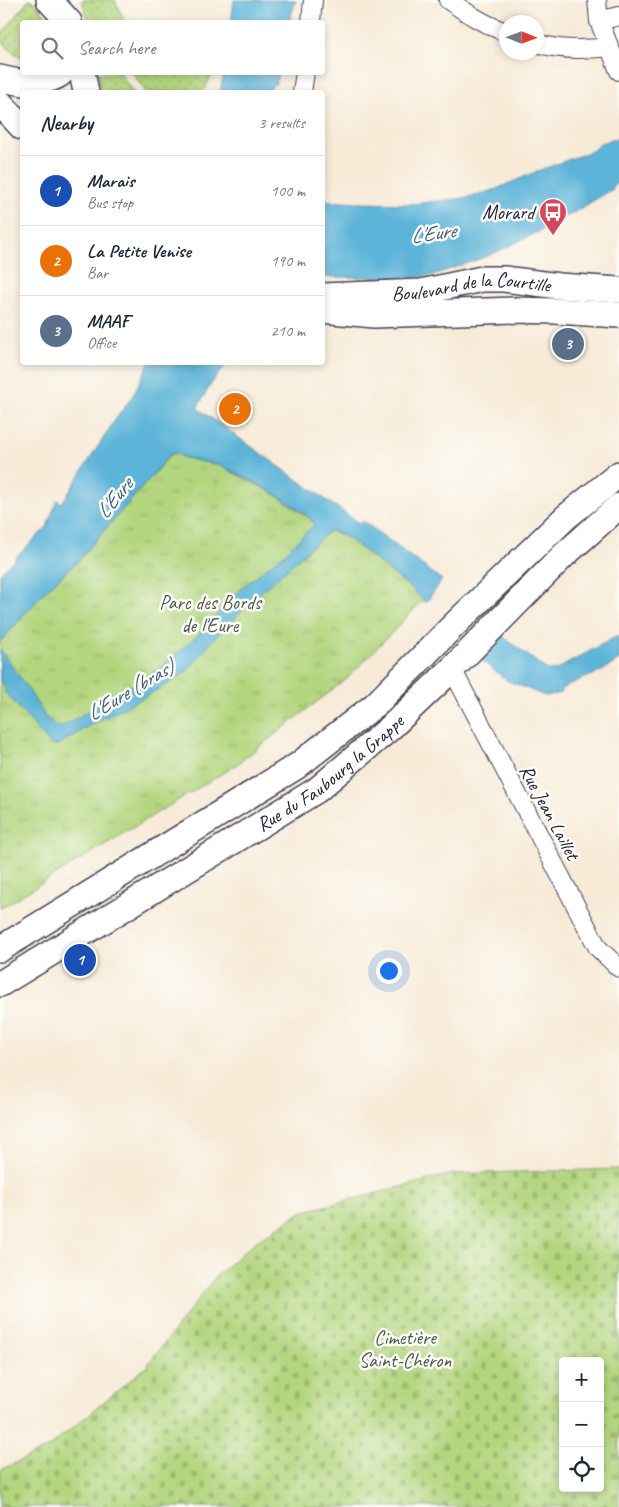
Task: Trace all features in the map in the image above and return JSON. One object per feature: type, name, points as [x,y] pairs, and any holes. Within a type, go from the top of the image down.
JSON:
[{"type":"main road","points":[[49,0],[68,15]]},
{"type":"main road","points":[[0,78],[24,83],[60,75]]},
{"type":"main road","points":[[83,75],[86,90]]},
{"type":"main road","points":[[0,103],[20,125]]},
{"type":"main road","name":"Boulevard de la Courtille","points":[[325,296],[421,292],[482,279],[504,279],[559,286],[619,290]]},
{"type":"main road","name":"Boulevard de la Courtille","points":[[325,310],[374,314],[514,310],[619,315]]},
{"type":"main road","name":"Rue du Faubourg la Grappe","points":[[0,949],[297,766],[375,705],[454,624],[566,517],[619,474]]},
{"type":"main road","name":"Rue du Faubourg la Grappe","points":[[0,984],[317,790],[390,728],[452,669],[563,556],[619,506]]},
{"type":"street","points":[[311,20],[313,0]]},
{"type":"street","points":[[448,0],[466,13],[499,30]]},
{"type":"street","points":[[597,0],[599,21],[619,70]]},
{"type":"street","points":[[599,21],[619,16]]},
{"type":"street","points":[[544,45],[561,49],[587,50],[609,47]]},
{"type":"street","points":[[302,90],[305,75]]},
{"type":"street","name":"Rue Jean Laillet","points":[[452,669],[598,948],[619,968]]},
{"type":"green space","points":[[29,0],[32,0],[50,20],[20,20],[20,56],[11,51],[0,36]]},
{"type":"green space","points":[[82,0],[115,0],[124,20],[89,20]]},
{"type":"green space","points":[[98,75],[121,75],[132,90],[100,90]]},
{"type":"green space","points":[[133,75],[211,75],[204,90],[145,90]]},
{"type":"green space","name":"Parc des Bords de l'Eure","points":[[176,453],[182,457],[218,465],[273,493],[312,520],[350,540],[411,588],[423,600],[350,676],[236,765],[1,908],[0,642],[47,589],[77,562],[170,455]]},
{"type":"green space","name":"Cimetière Saint-Chéron","points":[[619,1169],[619,1507],[0,1507],[0,1470],[48,1448],[146,1367],[217,1275],[254,1243],[301,1212],[452,1174]]},
{"type":"water","points":[[234,0],[296,0],[290,20],[231,20]]},
{"type":"water","points":[[223,75],[278,75],[276,84],[272,84],[271,90],[220,90]]},
{"type":"water","name":"L'Eure","points":[[619,137],[619,183],[612,187],[613,189],[566,217],[563,212],[550,219],[553,225],[488,256],[433,275],[413,278],[325,277],[325,201],[411,204],[465,198],[494,190],[540,170],[592,151],[601,143]]},
{"type":"water","points":[[148,365],[225,365],[211,384],[197,408],[360,524],[363,521],[442,580],[426,603],[411,588],[350,540],[334,531],[328,532],[262,591],[211,642],[187,671],[165,686],[89,726],[58,745],[51,745],[4,691],[6,689],[0,681],[0,649],[46,718],[59,727],[63,726],[153,673],[171,659],[198,635],[240,589],[284,554],[314,525],[300,510],[239,474],[217,465],[191,459],[176,453],[170,455],[77,562],[47,589],[0,642],[0,573],[47,527],[57,500],[62,503],[113,423],[132,397]]},
{"type":"water","points":[[501,635],[547,670],[554,671],[619,635],[619,660],[600,672],[561,689],[562,693],[545,696],[506,680],[480,659]]},
{"type":"place","name":"Morard","points":[[553,236]]},
{"type":"place","name":"MAAF","points":[[568,344]]},
{"type":"place","name":"La Petite Venise","points":[[235,409]]},
{"type":"place","name":"Marais","points":[[80,960]]},
{"type":"water label","name":"L'Eure (bras)","points":[[130,690]]}]
